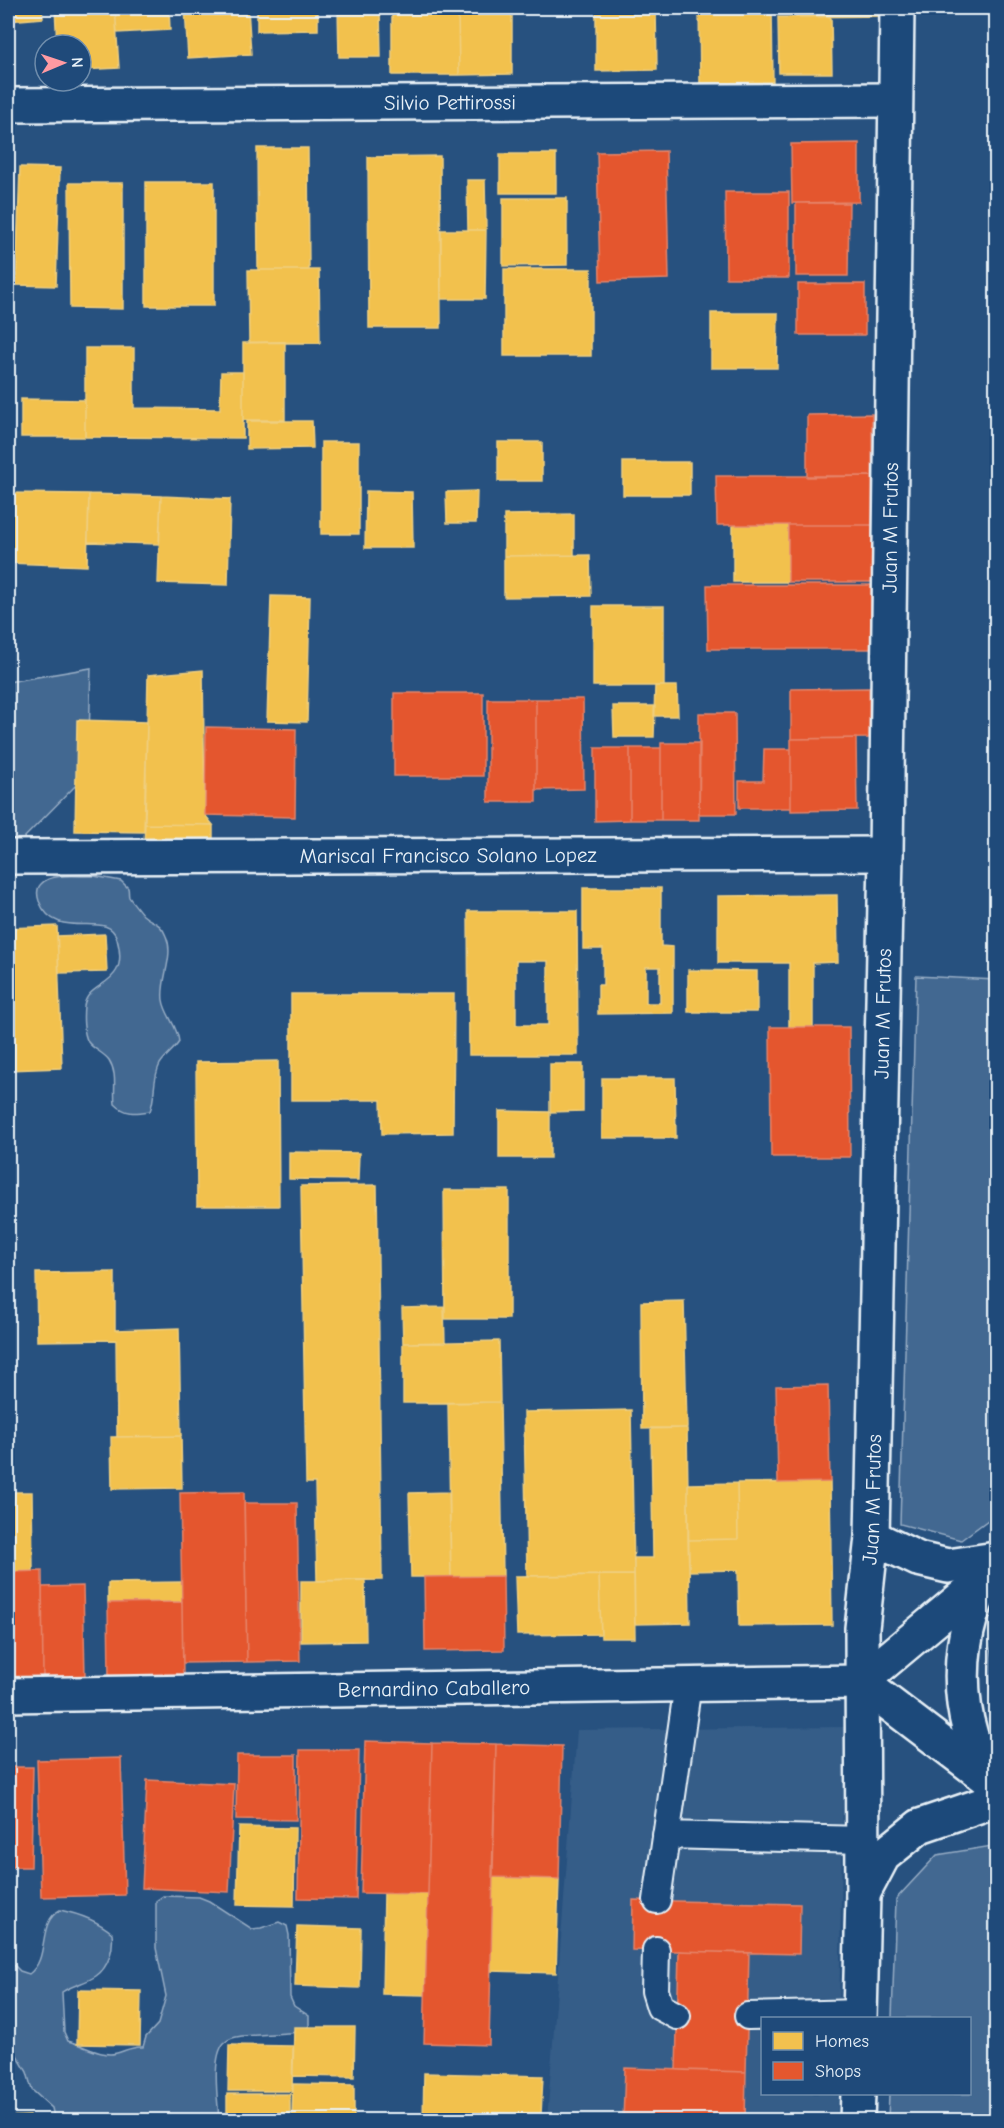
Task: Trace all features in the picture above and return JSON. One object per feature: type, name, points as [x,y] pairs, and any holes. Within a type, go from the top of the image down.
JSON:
[{"type":"main road","name":"Juan M Frutos","points":[[860,2016],[863,1894],[861,1682],[862,1628],[872,1537],[886,854],[894,100],[897,8]]},
{"type":"main road","name":"Silvio Pettirossi","points":[[8,105],[894,100]]},
{"type":"main road","name":"Mariscal Francisco Solano Lopez","points":[[8,857],[886,854]]},
{"type":"main road","points":[[872,1537],[918,1559],[948,1566],[994,1566]]},
{"type":"main road","points":[[994,1566],[861,1682],[995,1790]]},
{"type":"main road","points":[[994,1566],[971,1614],[962,1658],[962,1679],[963,1701],[973,1743],[995,1790]]},
{"type":"main road","name":"Bernardino Caballero","points":[[8,1695],[861,1682]]},
{"type":"main road","points":[[863,1894],[883,1856],[920,1826],[995,1790]]},
{"type":"main road","points":[[857,2121],[858,2095]]},
{"type":"lane","points":[[657,1900],[687,1684]]},
{"type":"lane","points":[[666,1834],[863,1840]]},
{"type":"lane","points":[[656,1950],[655,1991],[660,2007],[677,2016]]},
{"type":"lane","points":[[748,2016],[860,2016]]},
{"type":"shaded area","points":[[91,668],[88,773],[16,846],[8,845],[8,682]]},
{"type":"shaded area","points":[[59,876],[94,876],[121,881],[128,888],[129,897],[142,914],[159,925],[168,944],[163,1000],[179,1042],[160,1064],[150,1111],[127,1112],[115,1104],[112,1065],[88,1042],[85,1034],[84,1006],[87,997],[114,975],[120,955],[117,939],[112,930],[104,926],[57,921],[47,914],[38,899],[39,888],[46,880]]},
{"type":"shaded area","points":[[916,976],[996,980],[996,1511],[992,1517],[961,1540],[900,1524]]},
{"type":"shaded area","points":[[996,1629],[996,1723],[991,1699],[989,1664]]},
{"type":"shaded area","points":[[844,1727],[839,2017],[761,2017],[761,2095],[838,2095],[837,2120],[547,2120],[577,1730]]},
{"type":"shaded area","points":[[992,1846],[996,1857],[996,2120],[888,2120],[889,2095],[971,2095],[971,2017],[892,2017],[896,1899],[937,1855]]},
{"type":"shaded area","points":[[163,1896],[199,1897],[252,1929],[279,1922],[287,1926],[290,1997],[294,2006],[309,2016],[309,2026],[302,2032],[242,2036],[224,2043],[216,2069],[219,2120],[58,2120],[54,2117],[52,2108],[32,2090],[27,2072],[8,2040],[8,1959],[20,1971],[29,1974],[40,1959],[48,1923],[60,1910],[88,1918],[101,1925],[112,1933],[110,1957],[101,1972],[62,1992],[64,2032],[68,2041],[105,2054],[143,2047],[146,2037],[158,2024],[166,1996],[156,1948],[156,1901]]},
{"type":"building: Homes","points":[[8,8],[42,8],[43,18],[8,21]]},
{"type":"building: Homes","points":[[55,8],[115,8],[119,68],[93,69],[93,33],[56,33]]},
{"type":"building: Homes","points":[[115,8],[169,8],[170,30],[117,33]]},
{"type":"building: Homes","points":[[185,8],[248,8],[251,54],[188,58]]},
{"type":"building: Homes","points":[[257,8],[318,8],[318,30],[257,31]]},
{"type":"building: Homes","points":[[338,8],[380,8],[381,57],[339,57]]},
{"type":"building: Homes","points":[[392,8],[458,8],[459,75],[392,75]]},
{"type":"building: Homes","points":[[458,8],[512,8],[512,74],[459,75]]},
{"type":"building: Homes","points":[[596,8],[656,8],[657,70],[596,71]]},
{"type":"building: Homes","points":[[699,8],[772,8],[773,84],[700,85]]},
{"type":"building: Homes","points":[[796,8],[884,8],[884,16],[796,17]]},
{"type":"building: Homes","points":[[778,17],[831,17],[832,73],[779,73]]},
{"type":"building: Homes","points":[[8,145],[11,145],[10,170],[8,169]]},
{"type":"building: Homes","points":[[257,148],[308,148],[309,270],[258,270]]},
{"type":"building: Homes","points":[[500,154],[556,154],[556,193],[500,193]]},
{"type":"building: Homes","points":[[440,156],[441,328],[369,328],[368,157]]},
{"type":"building: Homes","points":[[20,167],[60,168],[56,286],[16,285]]},
{"type":"building: Homes","points":[[8,169],[10,170],[8,258]]},
{"type":"building: Homes","points":[[467,180],[485,180],[486,230],[468,230]]},
{"type":"building: Homes","points":[[146,182],[214,182],[214,306],[146,306]]},
{"type":"building: Homes","points":[[69,183],[123,183],[123,309],[70,308]]},
{"type":"building: Homes","points":[[503,198],[567,198],[567,265],[503,266]]},
{"type":"building: Homes","points":[[441,230],[486,230],[485,299],[441,299]]},
{"type":"building: Homes","points":[[504,269],[591,269],[591,356],[504,356]]},
{"type":"building: Homes","points":[[248,270],[319,270],[320,343],[249,342]]},
{"type":"building: Homes","points":[[711,313],[778,313],[777,368],[711,368]]},
{"type":"building: Homes","points":[[285,342],[285,420],[243,420],[243,343]]},
{"type":"building: Homes","points":[[85,348],[134,348],[134,408],[220,409],[221,372],[243,372],[243,438],[85,437]]},
{"type":"building: Homes","points":[[21,399],[85,400],[85,437],[21,437]]},
{"type":"building: Homes","points":[[247,421],[312,421],[313,448],[247,449]]},
{"type":"building: Homes","points":[[321,442],[359,442],[359,534],[321,534]]},
{"type":"building: Homes","points":[[498,442],[542,442],[542,481],[498,481]]},
{"type":"building: Homes","points":[[623,462],[690,462],[690,495],[623,495]]},
{"type":"building: Homes","points":[[366,491],[412,492],[413,548],[365,548]]},
{"type":"building: Homes","points":[[477,491],[476,523],[447,523],[446,492]]},
{"type":"building: Homes","points":[[8,493],[89,494],[87,566],[8,563]]},
{"type":"building: Homes","points":[[89,494],[161,496],[159,544],[88,542]]},
{"type":"building: Homes","points":[[161,496],[230,499],[228,585],[158,583]]},
{"type":"building: Homes","points":[[574,514],[574,555],[504,556],[504,515]]},
{"type":"building: Homes","points":[[733,525],[788,525],[788,582],[733,582]]},
{"type":"building: Homes","points":[[590,555],[591,596],[504,597],[504,556]]},
{"type":"building: Homes","points":[[271,596],[310,597],[307,722],[267,721]]},
{"type":"building: Homes","points":[[593,606],[664,606],[664,686],[593,686]]},
{"type":"building: Homes","points":[[203,670],[205,815],[213,825],[145,824],[148,675]]},
{"type":"building: Homes","points":[[655,686],[677,686],[678,716],[654,716]]},
{"type":"building: Homes","points":[[613,706],[655,706],[654,737],[614,737]]},
{"type":"building: Homes","points":[[77,720],[147,722],[144,832],[75,831]]},
{"type":"building: Homes","points":[[145,824],[213,825],[213,846],[144,844]]},
{"type":"building: Homes","points":[[583,888],[661,888],[661,946],[673,947],[673,1013],[598,1014],[598,985],[603,985],[603,949],[583,949]],"holes":[[[646,967],[660,967],[660,1003],[646,1003]]]},
{"type":"building: Homes","points":[[837,895],[838,962],[813,963],[813,1027],[789,1027],[789,963],[718,963],[718,896]]},
{"type":"building: Homes","points":[[468,911],[577,911],[578,1055],[469,1055]],"holes":[[[516,961],[548,961],[548,1025],[516,1025]]]},
{"type":"building: Homes","points":[[57,926],[62,1068],[8,1070],[8,928]]},
{"type":"building: Homes","points":[[105,934],[107,972],[59,973],[57,936]]},
{"type":"building: Homes","points":[[688,970],[757,971],[757,1012],[688,1012]]},
{"type":"building: Homes","points":[[291,994],[454,994],[453,1133],[382,1134],[381,1100],[291,1100]]},
{"type":"building: Homes","points":[[278,1061],[279,1206],[197,1206],[196,1062]]},
{"type":"building: Homes","points":[[550,1064],[583,1064],[583,1111],[550,1112]]},
{"type":"building: Homes","points":[[602,1078],[675,1078],[676,1138],[602,1138]]},
{"type":"building: Homes","points":[[499,1111],[550,1112],[550,1158],[499,1158]]},
{"type":"building: Homes","points":[[289,1152],[359,1153],[358,1180],[289,1179]]},
{"type":"building: Homes","points":[[377,1185],[382,1580],[317,1581],[315,1483],[306,1483],[301,1186]]},
{"type":"building: Homes","points":[[444,1190],[509,1190],[509,1319],[445,1319]]},
{"type":"building: Homes","points":[[115,1272],[115,1330],[179,1328],[181,1436],[117,1437],[116,1340],[37,1341],[36,1273]]},
{"type":"building: Homes","points":[[684,1301],[687,1428],[642,1429],[641,1302]]},
{"type":"building: Homes","points":[[444,1307],[445,1343],[403,1343],[402,1308]]},
{"type":"building: Homes","points":[[499,1341],[500,1402],[403,1403],[403,1343]]},
{"type":"building: Homes","points":[[500,1402],[503,1576],[451,1577],[448,1403]]},
{"type":"building: Homes","points":[[631,1410],[634,1575],[527,1576],[524,1412]]},
{"type":"building: Homes","points":[[651,1428],[687,1428],[690,1623],[635,1624],[634,1558],[653,1558]]},
{"type":"building: Homes","points":[[181,1436],[182,1488],[112,1489],[111,1437]]},
{"type":"building: Homes","points":[[830,1482],[832,1625],[739,1626],[738,1570],[689,1571],[688,1540],[738,1539],[737,1483]]},
{"type":"building: Homes","points":[[737,1483],[738,1539],[688,1540],[688,1484]]},
{"type":"building: Homes","points":[[8,1492],[32,1492],[33,1571],[8,1572]]},
{"type":"building: Homes","points":[[449,1492],[451,1577],[411,1577],[409,1493]]},
{"type":"building: Homes","points":[[599,1575],[601,1634],[517,1635],[515,1576]]},
{"type":"building: Homes","points":[[599,1575],[634,1575],[635,1638],[601,1638]]},
{"type":"building: Homes","points":[[365,1580],[366,1641],[301,1642],[301,1581]]},
{"type":"building: Homes","points":[[182,1582],[182,1602],[108,1603],[108,1583]]},
{"type":"building: Homes","points":[[239,1827],[295,1828],[294,1906],[237,1905]]},
{"type":"building: Homes","points":[[492,1877],[559,1879],[556,1973],[491,1971]]},
{"type":"building: Homes","points":[[384,1893],[428,1894],[425,1995],[382,1994]]},
{"type":"building: Homes","points":[[297,1926],[361,1928],[360,1988],[295,1986]]},
{"type":"building: Homes","points":[[78,1990],[141,1991],[140,2045],[77,2044]]},
{"type":"building: Homes","points":[[294,2027],[355,2027],[354,2077],[293,2076]]},
{"type":"building: Homes","points":[[229,2045],[293,2046],[292,2091],[228,2091]]},
{"type":"building: Homes","points":[[424,2073],[543,2076],[541,2115],[492,2113],[492,2120],[423,2120]]},
{"type":"building: Homes","points":[[293,2084],[354,2085],[354,2120],[292,2120]]},
{"type":"building: Homes","points":[[227,2094],[290,2094],[290,2120],[227,2120]]},
{"type":"building: Homes","points":[[30,2116],[30,2120],[8,2120],[8,2117]]},
{"type":"building: Shops","points":[[859,143],[859,202],[792,203],[791,144]]},
{"type":"building: Shops","points":[[666,151],[669,279],[600,281],[597,152]]},
{"type":"building: Shops","points":[[725,192],[789,192],[789,278],[726,278]]},
{"type":"building: Shops","points":[[796,203],[849,203],[848,276],[796,276]]},
{"type":"building: Shops","points":[[798,284],[865,284],[865,335],[798,335]]},
{"type":"building: Shops","points":[[872,414],[872,476],[807,477],[807,415]]},
{"type":"building: Shops","points":[[716,476],[872,476],[872,525],[717,525]]},
{"type":"building: Shops","points":[[788,525],[872,525],[873,582],[788,582]]},
{"type":"building: Shops","points":[[707,585],[871,585],[871,649],[708,649]]},
{"type":"building: Shops","points":[[869,688],[869,738],[791,739],[791,689]]},
{"type":"building: Shops","points":[[394,693],[483,693],[483,776],[394,776]]},
{"type":"building: Shops","points":[[488,699],[536,699],[536,802],[488,802]]},
{"type":"building: Shops","points":[[536,699],[583,699],[584,789],[536,790]]},
{"type":"building: Shops","points":[[699,713],[735,713],[736,814],[699,814]]},
{"type":"building: Shops","points":[[206,727],[296,729],[295,817],[205,815]]},
{"type":"building: Shops","points":[[856,738],[857,810],[791,811],[791,739]]},
{"type":"building: Shops","points":[[661,743],[700,743],[699,820],[661,820]]},
{"type":"building: Shops","points":[[595,748],[630,748],[630,820],[595,821]]},
{"type":"building: Shops","points":[[630,748],[661,748],[661,820],[630,820]]},
{"type":"building: Shops","points":[[764,749],[791,749],[791,808],[739,808],[739,781],[763,781]]},
{"type":"building: Shops","points":[[770,1027],[849,1027],[850,1157],[771,1157]]},
{"type":"building: Shops","points":[[828,1385],[830,1482],[778,1483],[776,1386]]},
{"type":"building: Shops","points":[[244,1492],[247,1662],[183,1663],[180,1493]]},
{"type":"building: Shops","points":[[244,1503],[297,1503],[300,1661],[247,1662]]},
{"type":"building: Shops","points":[[42,1571],[43,1677],[8,1678],[8,1572]]},
{"type":"building: Shops","points":[[503,1576],[504,1650],[425,1651],[424,1577]]},
{"type":"building: Shops","points":[[83,1586],[85,1676],[43,1677],[42,1587]]},
{"type":"building: Shops","points":[[182,1602],[183,1677],[109,1679],[108,1603]]},
{"type":"building: Shops","points":[[365,1741],[432,1743],[428,1894],[361,1893]]},
{"type":"building: Shops","points":[[432,1743],[496,1744],[489,2045],[424,2043]]},
{"type":"building: Shops","points":[[496,1744],[562,1746],[559,1879],[492,1877]]},
{"type":"building: Shops","points":[[300,1750],[359,1750],[356,1899],[298,1898]]},
{"type":"building: Shops","points":[[237,1755],[296,1755],[296,1820],[236,1819]]},
{"type":"building: Shops","points":[[121,1758],[125,1895],[41,1897],[37,1760]]},
{"type":"building: Shops","points":[[8,1767],[33,1767],[31,1867],[8,1867]]},
{"type":"building: Shops","points":[[147,1780],[234,1784],[229,1892],[142,1888]]},
{"type":"building: Shops","points":[[633,1900],[800,1904],[799,1954],[632,1950]]},
{"type":"building: Shops","points":[[679,1951],[749,1953],[746,2072],[676,2070]]},
{"type":"building: Shops","points":[[625,2068],[746,2072],[745,2120],[623,2120]]}]
